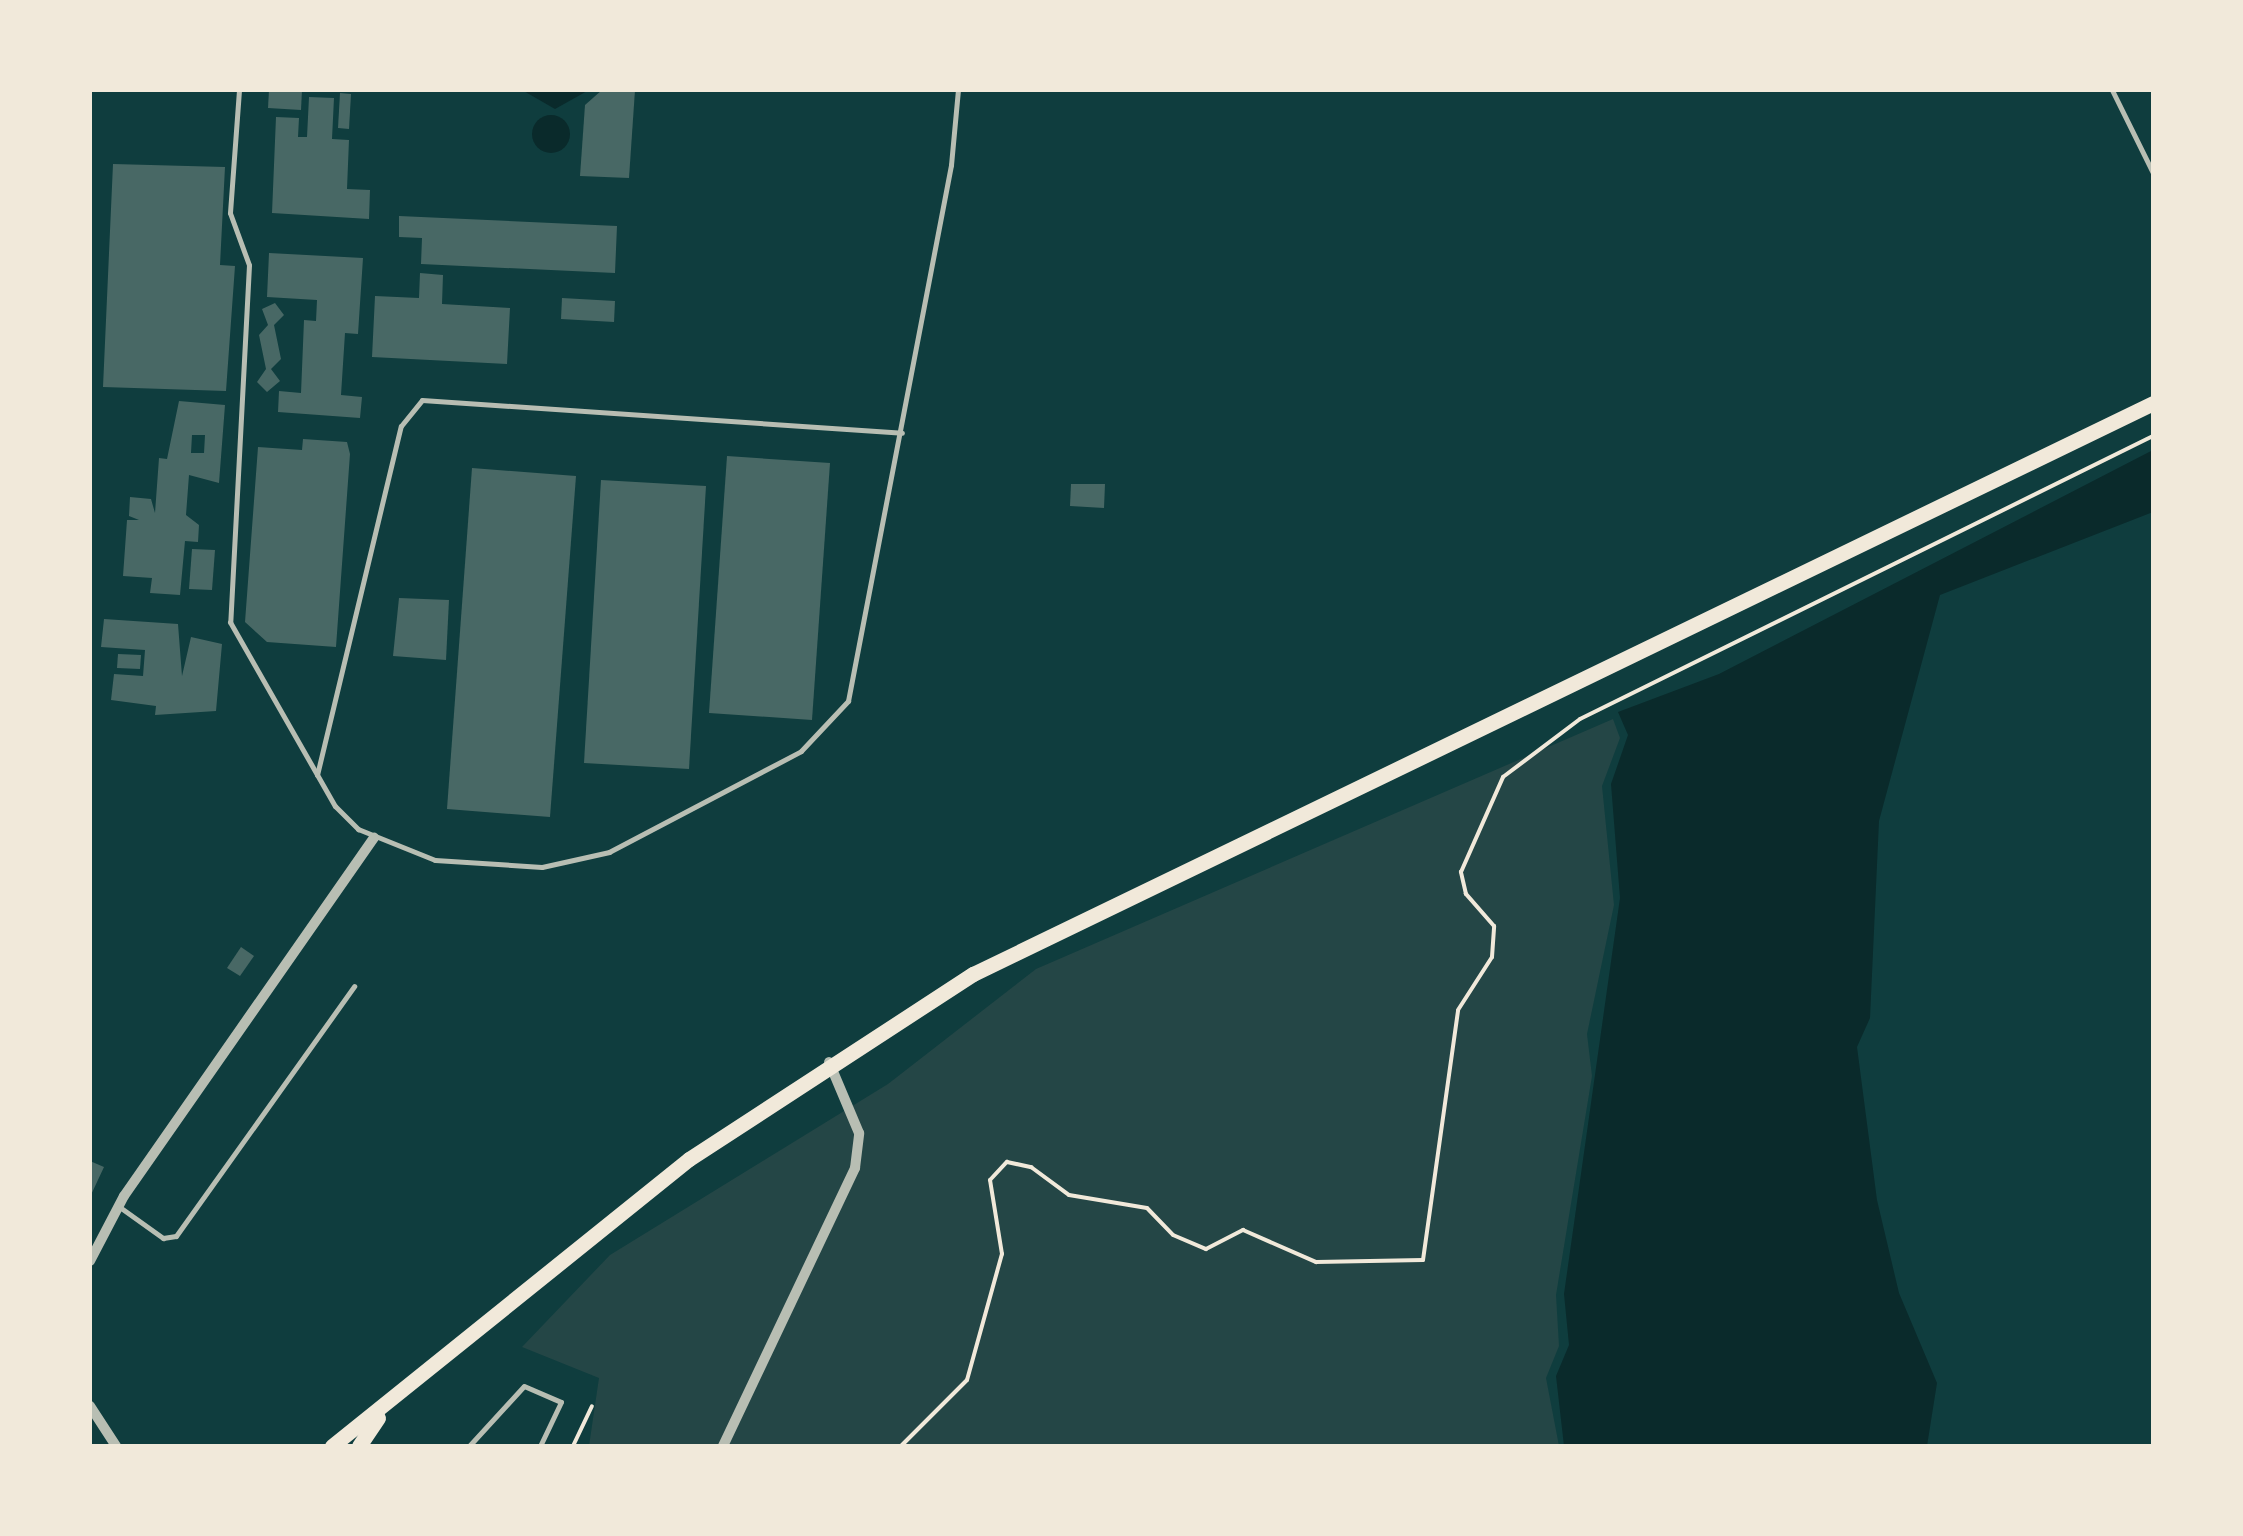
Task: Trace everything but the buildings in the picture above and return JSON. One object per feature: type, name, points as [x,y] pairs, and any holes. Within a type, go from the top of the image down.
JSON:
[{"type":"main road","points":[[332,1446],[384,1411],[579,1244],[829,1061],[973,974],[2153,403]]},
{"type":"main road","points":[[359,1446],[384,1411]]},
{"type":"street","points":[[90,1262],[118,1206],[374,838]]},
{"type":"street","points":[[723,1446],[855,1168],[859,1133],[829,1061]]},
{"type":"street","points":[[90,1406],[112,1442],[98,1446]]},
{"type":"lane","points":[[239,90],[230,212],[250,265],[230,622],[335,806],[374,838],[434,860],[570,864],[821,738],[858,676],[958,90]]},
{"type":"lane","points":[[2112,90],[2153,173]]},
{"type":"lane","points":[[317,775],[401,426],[422,400],[902,432]]},
{"type":"lane","points":[[118,1206],[157,1235],[176,1236],[354,986]]},
{"type":"lane","points":[[469,1446],[524,1386],[561,1402],[540,1446]]},
{"type":"path","points":[[901,1446],[966,1380],[1002,1254],[990,1180],[1007,1162],[1031,1167],[1068,1196],[1147,1208],[1173,1235],[1206,1250],[1243,1230],[1316,1262],[1423,1260],[1458,1010],[1492,957],[1494,926],[1466,894],[1460,872],[1503,777],[1580,719],[2153,436]]},
{"type":"path","points":[[573,1446],[592,1406]]},
{"type":"shaded area","points":[[522,90],[589,90],[555,109]]},
{"type":"shaded area","points":[[551,115],[565,120],[570,134],[565,148],[551,153],[537,148],[532,134],[537,120]]},
{"type":"shaded area","points":[[2153,450],[2153,512],[1940,595],[1879,821],[1870,1018],[1857,1047],[1877,1200],[1899,1293],[1937,1383],[1927,1446],[1564,1446],[1556,1376],[1569,1345],[1564,1294],[1620,898],[1611,784],[1628,735],[1618,712],[1719,674]]},
{"type":"shaded area","points":[[1613,719],[1620,738],[1602,786],[1614,905],[1587,1034],[1592,1076],[1556,1295],[1559,1346],[1546,1378],[1559,1446],[589,1446],[599,1378],[522,1347],[610,1255],[888,1084],[1036,969]]}]
